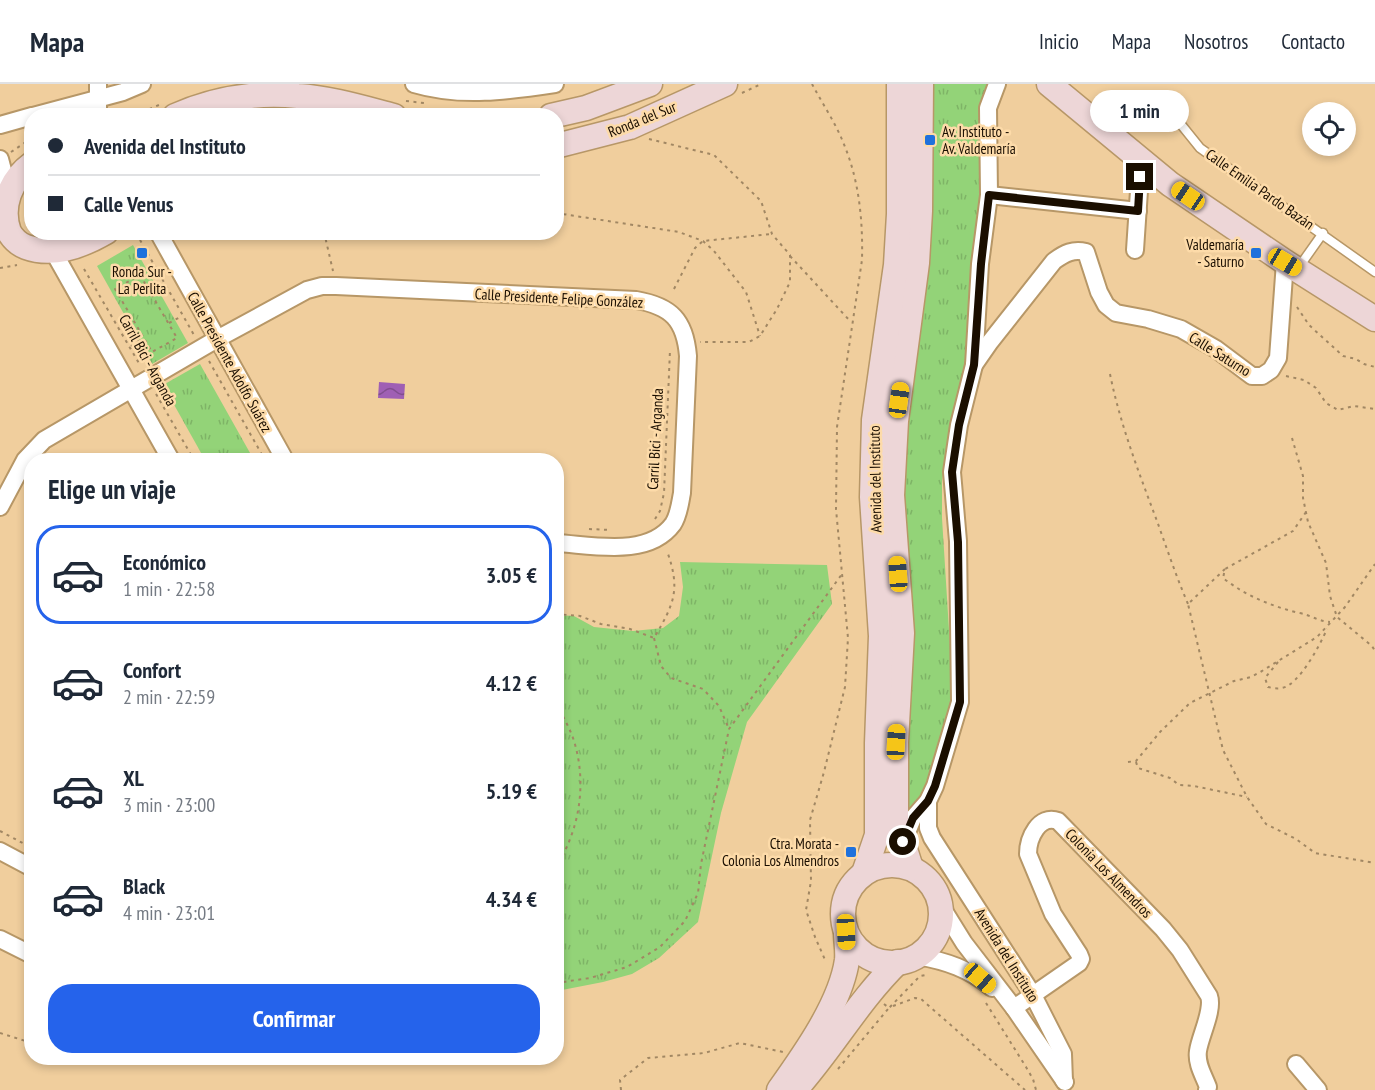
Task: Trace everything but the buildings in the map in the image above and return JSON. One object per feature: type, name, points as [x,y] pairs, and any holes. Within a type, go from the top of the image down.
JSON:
[{"type":"main road","name":"Ronda del Sur","points":[[564,113],[586,108],[650,84]]},
{"type":"main road","name":"Ronda del Sur","points":[[564,144],[630,127],[725,84]]},
{"type":"main road","name":"Avenida del Instituto","points":[[864,873],[878,835],[877,743],[881,636],[872,497],[874,420],[896,265],[899,214],[898,84]]},
{"type":"main road","name":"Avenida del Instituto","points":[[911,868],[896,821],[896,742],[902,633],[892,495],[896,421],[917,264],[920,211],[921,84]]},
{"type":"main road","points":[[1049,84],[1170,184],[1291,266],[1375,319]]},
{"type":"main road","points":[[182,108],[233,98],[298,96],[356,108]]},
{"type":"main road","points":[[24,175],[3,205],[4,225],[13,239],[24,247]]},
{"type":"main road","points":[[0,251],[24,247],[53,251],[77,247],[91,240]]},
{"type":"main road","points":[[779,1090],[836,999],[847,958],[843,912],[846,896],[864,873],[886,865],[911,868],[925,877],[935,890],[941,906],[940,925],[932,943],[908,959],[870,992],[809,1075],[795,1090]]},
{"type":"main road","points":[[846,932],[854,945],[869,957],[884,962],[908,959]]},
{"type":"street","points":[[70,108],[98,102],[142,84]]},
{"type":"street","points":[[414,84],[431,89],[464,93],[499,92],[555,84]]},
{"type":"street","name":"Avenida del Instituto","points":[[903,842],[913,818],[928,801],[960,702],[958,542],[952,472],[959,425],[974,365],[981,264],[989,195],[987,120],[988,108],[997,84]]},
{"type":"street","points":[[0,125],[24,118]]},
{"type":"street","points":[[0,160],[3,205]]},
{"type":"street","points":[[1135,250],[1141,160]]},
{"type":"street","points":[[989,195],[1138,211]]},
{"type":"street","name":"Calle Presidente Adolfo Suárez","points":[[162,240],[281,453]]},
{"type":"street","name":"Calle Saturno","points":[[974,365],[1054,261],[1066,253],[1078,250],[1086,252],[1099,292],[1106,306],[1116,313],[1148,319],[1181,329],[1216,349],[1252,376],[1262,376],[1271,370],[1278,358],[1284,291],[1291,266]]},
{"type":"street","points":[[53,251],[167,453]]},
{"type":"street","name":"Calle Presidente Felipe González","points":[[32,453],[44,440],[148,379],[307,290],[322,286],[636,300],[655,303],[669,312],[680,324],[687,340]]},
{"type":"street","points":[[564,543],[633,547],[648,543],[657,528],[673,524],[682,493],[687,340]]},
{"type":"street","name":"Calle Presidente Felipe González","points":[[0,507],[24,463]]},
{"type":"street","name":"Avenida del Instituto","points":[[928,801],[928,828],[932,838],[1033,995],[1063,1054],[1068,1088]]},
{"type":"street","name":"Colonia Los Almendros","points":[[1014,1008],[1080,963],[1081,959],[1053,914],[1028,854],[1028,847],[1035,829],[1051,818],[1058,820],[1090,851],[1163,929],[1180,950],[1209,996],[1210,1005],[1198,1052],[1198,1062],[1208,1087],[1207,1090]]},
{"type":"street","points":[[0,851],[24,864]]},
{"type":"street","name":"Avenida del Instituto","points":[[941,906],[964,943],[1014,1008],[1068,1088]]},
{"type":"street","points":[[0,939],[24,951]]},
{"type":"street","name":"Avenida del Instituto","points":[[908,959],[949,962],[980,978],[1014,1008]]},
{"type":"street","points":[[1296,1064],[1318,1090]]},
{"type":"lane","name":"Calle Emilia Pardo Bazán","points":[[1175,117],[1200,148],[1375,272]]},
{"type":"lane","name":"Calle Emilia Pardo Bazán","points":[[1291,266],[1323,233]]},
{"type":"path","points":[[98,102],[115,108]]},
{"type":"path","points":[[644,138],[714,155],[761,201],[772,234],[851,322]]},
{"type":"path","points":[[0,160],[24,144]]},
{"type":"path","points":[[564,214],[679,232],[703,241],[714,251],[746,292],[760,336]]},
{"type":"path","points":[[674,289],[695,248],[703,241],[772,234]]},
{"type":"path","points":[[326,240],[336,286]]},
{"type":"path","points":[[687,340],[749,342],[760,336],[790,282],[790,255]]},
{"type":"path","name":"Carril Bici - Arganda","points":[[84,269],[190,453]]},
{"type":"path","points":[[140,274],[177,338],[152,352],[143,338],[115,289],[140,274]]},
{"type":"path","points":[[1284,291],[1309,324],[1344,356],[1375,367]]},
{"type":"path","points":[[169,323],[199,306]]},
{"type":"path","points":[[129,347],[143,338]]},
{"type":"path","name":"Carril Bici - Arganda","points":[[657,528],[664,493],[671,344],[687,340]]},
{"type":"path","points":[[1271,370],[1290,378],[1304,380],[1316,388],[1326,403],[1338,410],[1354,406],[1375,410]]},
{"type":"path","points":[[1110,374],[1136,463],[1188,604],[1223,750],[1247,797],[1266,824],[1296,839],[1315,853],[1375,863]]},
{"type":"path","points":[[1292,438],[1303,476],[1303,498],[1308,522],[1326,564],[1330,596],[1337,617],[1375,651]]},
{"type":"path","points":[[1188,604],[1225,569],[1293,531],[1306,512]]},
{"type":"path","points":[[657,528],[672,565],[675,598],[654,638],[661,666],[671,678],[703,689],[719,705],[729,729]]},
{"type":"path","points":[[587,529],[619,530]]},
{"type":"path","points":[[1128,762],[1136,761],[1160,732],[1190,703],[1234,681],[1251,677],[1317,637],[1337,617],[1375,564]]},
{"type":"path","points":[[1225,569],[1223,578],[1252,597],[1276,608],[1301,613],[1317,621],[1332,622]]},
{"type":"path","points":[[564,982],[590,978],[627,967],[660,947],[686,921],[698,893],[701,864],[729,729],[843,574]]},
{"type":"path","points":[[564,615],[580,616],[654,638]]},
{"type":"path","points":[[1280,661],[1265,678],[1268,687],[1280,689],[1289,686],[1296,679],[1318,649],[1328,627]]},
{"type":"path","points":[[564,720],[574,741],[582,779],[576,827],[564,851]]},
{"type":"path","points":[[1136,761],[1138,768],[1170,778],[1179,785],[1247,797]]},
{"type":"path","points":[[0,831],[24,844]]},
{"type":"path","points":[[836,1072],[889,1008],[902,1001],[915,998],[921,999],[1025,1090]]},
{"type":"path","points":[[985,1001],[1033,1079],[1036,1090]]},
{"type":"path","points":[[0,1033],[24,1040]]},
{"type":"path","points":[[621,1090],[620,1080],[648,1058],[704,1053],[740,1043],[787,1054]]},
{"type":"green space","points":[[928,84],[990,84],[967,364],[942,481],[942,518],[952,678],[950,708],[929,785],[908,817],[900,519]]},
{"type":"green space","points":[[133,245],[188,343],[152,364],[97,266]]},
{"type":"green space","points":[[200,364],[250,453],[201,453],[163,385]]},
{"type":"green space","points":[[680,562],[827,565],[832,604],[747,722],[721,813],[698,922],[659,958],[632,974],[564,990],[564,615],[574,616],[594,627],[633,631],[663,628],[679,616],[683,587]]},
{"type":"water","points":[[379,382],[405,384],[404,399],[378,398]]},
{"type":"place","name":"Av. Instituto - Av. Valdemaría","points":[[930,140]]},
{"type":"place","name":"Ronda Sur - La Perlita","points":[[142,253]]},
{"type":"place","name":"Valdemaría - Saturno","points":[[1256,253]]},
{"type":"place","name":"Ctra. Morata - Colonia Los Almendros","points":[[851,852]]},
{"type":"route","points":[[903,842],[913,818],[928,801],[935,786],[960,702],[958,542],[952,472],[959,425],[974,365],[981,264],[989,195],[1138,211],[1140,177]]}]
